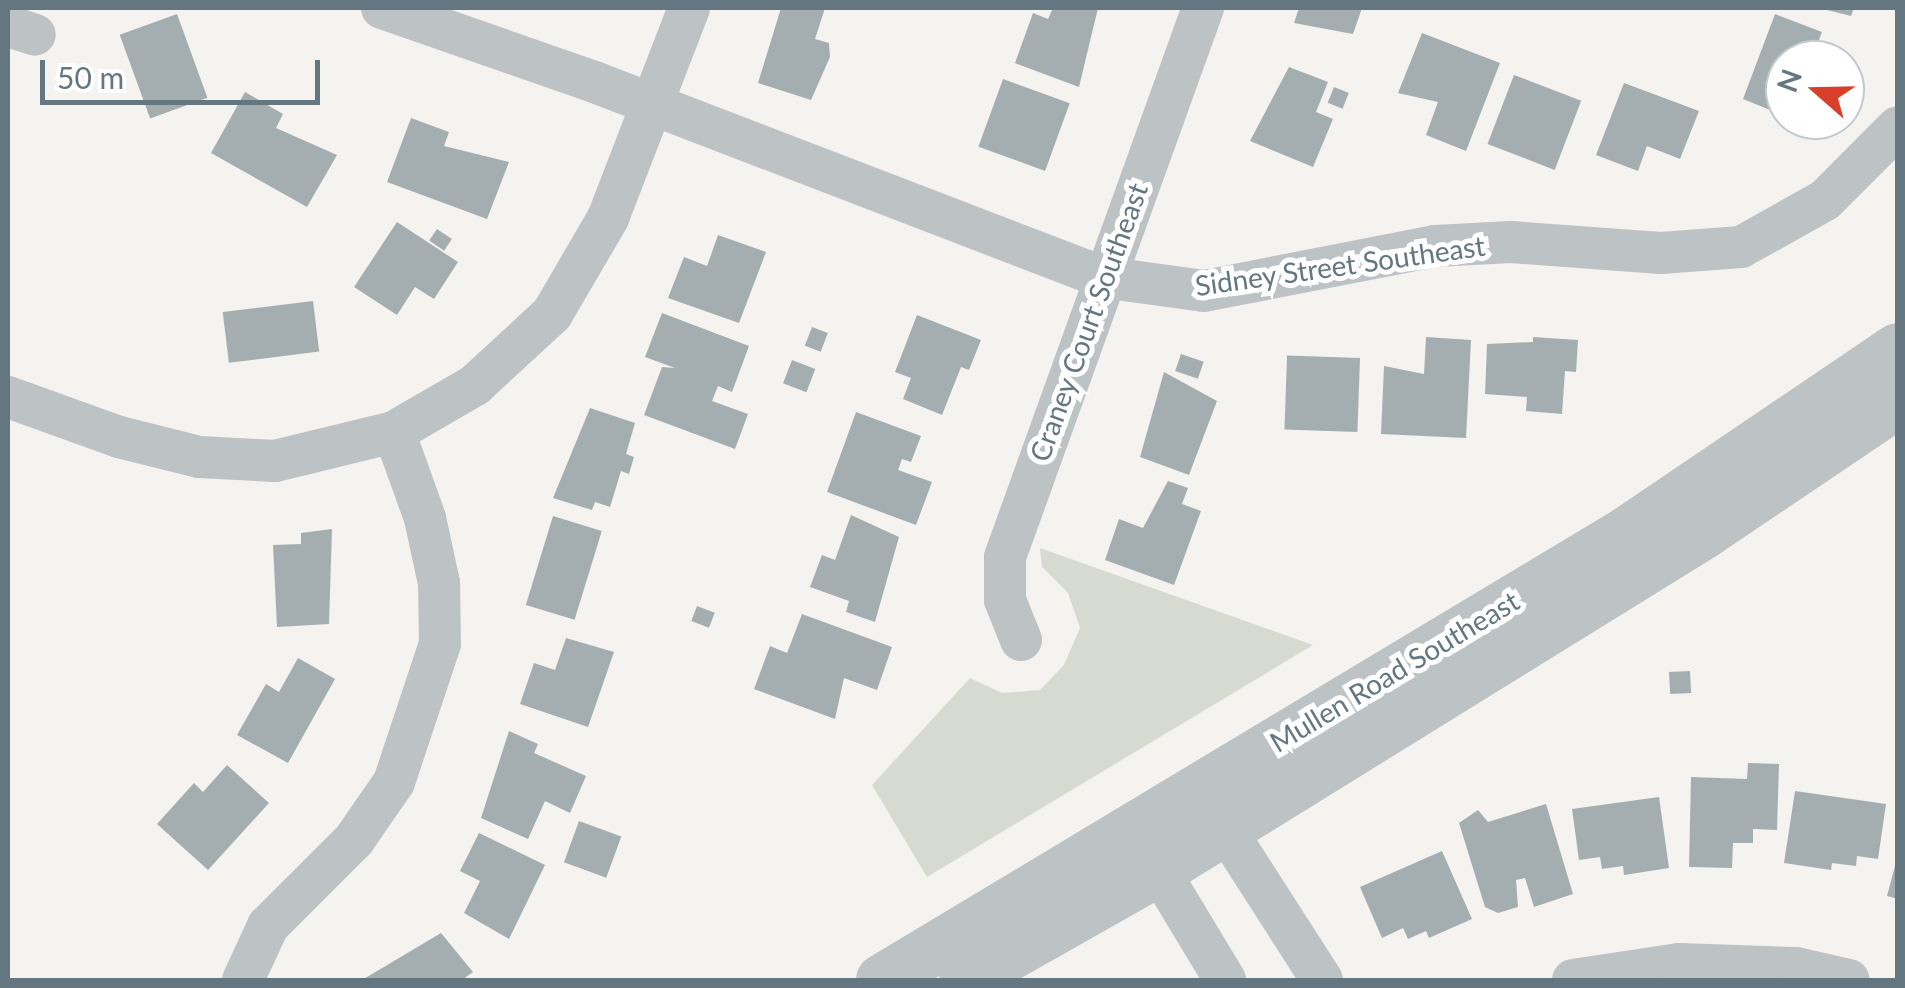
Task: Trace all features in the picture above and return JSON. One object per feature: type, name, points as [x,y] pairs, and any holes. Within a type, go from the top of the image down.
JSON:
[{"type":"street","name":"Sidney Street Southeast","points":[[382,8],[652,104],[1102,278],[1204,291],[1435,246],[1512,242],[1661,253],[1741,247],[1825,200],[1898,127]]},
{"type":"street","points":[[8,397],[118,437],[199,457],[275,461],[394,432],[475,385],[552,314],[608,218],[689,8]]},
{"type":"street","name":"Craney Court Southeast","points":[[1021,640],[1005,600],[1006,556],[1102,278],[1202,8]]},
{"type":"street","name":"Mullen Road Southeast","points":[[965,980],[1147,851],[1898,349]]},
{"type":"street","name":"Mullen Road Southeast","points":[[1212,808],[1704,533],[1898,402]]},
{"type":"street","points":[[244,980],[268,926],[354,840],[394,782],[440,644],[439,583],[425,518],[394,432]]},
{"type":"street","points":[[1212,808],[1322,980]]},
{"type":"street","points":[[1147,851],[1225,980]]},
{"type":"street","name":"Mullen Road Southeast","points":[[882,980],[1147,851]]},
{"type":"street","points":[[1573,980],[1680,964],[1796,968],[1849,980]]},
{"type":"shaded area","points":[[1040,548],[1313,645],[927,877],[872,785],[970,678],[1002,693],[1040,690],[1064,665],[1080,628],[1068,593],[1042,567]]},
{"type":"building","points":[[781,8],[825,8],[815,39],[829,43],[830,57],[811,100],[758,83]]},
{"type":"building","points":[[1053,8],[1098,8],[1079,87],[1015,63],[1033,13],[1048,19]]},
{"type":"building","points":[[1299,8],[1362,8],[1353,34],[1294,23]]},
{"type":"building","points":[[1819,8],[1854,8],[1851,16]]},
{"type":"building","points":[[177,14],[207,98],[150,118],[120,35]]},
{"type":"building","points":[[1775,14],[1822,32],[1819,40],[1765,40]]},
{"type":"building","points":[[1422,33],[1500,63],[1466,151],[1426,135],[1438,102],[1398,93]]},
{"type":"building","points":[[1765,41],[1765,108],[1743,99]]},
{"type":"building","points":[[1289,67],[1328,82],[1316,112],[1333,119],[1313,167],[1250,141]]},
{"type":"building","points":[[1514,75],[1581,101],[1555,170],[1487,144]]},
{"type":"building","points":[[1003,79],[1070,103],[1045,171],[978,147]]},
{"type":"building","points":[[1624,83],[1699,111],[1680,159],[1647,146],[1638,171],[1596,155]]},
{"type":"building","points":[[1334,87],[1349,93],[1342,109],[1328,103]]},
{"type":"building","points":[[245,92],[283,114],[276,128],[337,155],[307,207],[211,153]]},
{"type":"building","points":[[411,118],[449,132],[444,146],[509,162],[487,219],[387,182]]},
{"type":"building","points":[[397,222],[458,262],[434,299],[415,287],[397,315],[354,287]]},
{"type":"building","points":[[437,229],[452,239],[444,251],[429,241]]},
{"type":"building","points":[[718,235],[766,252],[739,323],[668,298],[684,257],[707,266]]},
{"type":"building","points":[[313,301],[319,352],[229,363],[223,312]]},
{"type":"building","points":[[662,313],[749,346],[732,392],[718,386],[712,401],[748,414],[735,449],[644,415],[662,367],[675,368],[645,357]]},
{"type":"building","points":[[917,315],[981,340],[969,370],[961,367],[942,415],[903,399],[911,378],[895,372]]},
{"type":"building","points":[[812,327],[828,333],[821,352],[805,346]]},
{"type":"building","points":[[1426,337],[1471,340],[1466,438],[1381,434],[1384,366],[1424,374]]},
{"type":"building","points":[[1533,337],[1578,340],[1576,372],[1565,371],[1562,414],[1526,411],[1527,397],[1485,394],[1487,344],[1533,342]]},
{"type":"building","points":[[1181,354],[1204,362],[1198,379],[1175,371]]},
{"type":"building","points":[[1287,355],[1360,358],[1357,432],[1284,429]]},
{"type":"building","points":[[792,360],[815,369],[806,392],[783,383]]},
{"type":"building","points":[[1164,372],[1217,401],[1189,475],[1140,457]]},
{"type":"building","points":[[590,408],[635,423],[626,454],[634,457],[629,474],[621,471],[610,507],[595,502],[592,510],[553,498]]},
{"type":"building","points":[[856,412],[921,436],[911,462],[902,459],[898,470],[932,482],[916,525],[827,492]]},
{"type":"building","points":[[1168,481],[1188,488],[1182,504],[1201,511],[1174,585],[1105,560],[1119,519],[1143,528]]},
{"type":"building","points":[[851,515],[899,537],[875,622],[846,612],[849,601],[810,587],[822,555],[835,560]]},
{"type":"building","points":[[553,516],[602,531],[575,620],[526,605]]},
{"type":"building","points":[[332,529],[329,624],[277,627],[273,545],[301,544],[301,533]]},
{"type":"building","points":[[697,606],[715,613],[709,628],[691,621]]},
{"type":"building","points":[[802,614],[892,647],[877,690],[844,678],[835,719],[754,689],[770,646],[787,653]]},
{"type":"building","points":[[566,638],[614,652],[588,727],[520,704],[534,663],[555,670]]},
{"type":"building","points":[[298,658],[335,679],[288,763],[237,735],[266,684],[279,692]]},
{"type":"building","points":[[1690,671],[1691,693],[1670,694],[1669,672]]},
{"type":"building","points":[[509,731],[538,744],[534,753],[586,776],[570,813],[545,801],[528,839],[481,818]]},
{"type":"building","points":[[1748,763],[1779,764],[1777,830],[1753,829],[1753,843],[1733,843],[1732,868],[1689,867],[1691,777],[1747,779]]},
{"type":"building","points":[[227,765],[269,803],[208,870],[157,824],[194,783],[203,792]]},
{"type":"building","points":[[1795,791],[1886,804],[1878,859],[1857,856],[1856,866],[1832,863],[1831,870],[1784,863]]},
{"type":"building","points":[[1659,797],[1669,868],[1624,875],[1623,866],[1602,869],[1600,857],[1579,860],[1572,809]]},
{"type":"building","points":[[1546,804],[1573,894],[1534,907],[1525,878],[1516,880],[1518,907],[1498,913],[1485,907],[1459,823],[1478,810],[1488,822]]},
{"type":"building","points":[[579,821],[621,836],[606,878],[564,862]]},
{"type":"building","points":[[479,833],[545,865],[509,939],[464,913],[480,881],[460,871]]},
{"type":"building","points":[[1442,851],[1472,919],[1429,938],[1426,931],[1408,939],[1403,928],[1382,938],[1360,887]]},
{"type":"building","points":[[1898,862],[1898,899],[1887,896]]},
{"type":"building","points":[[441,933],[473,972],[462,980],[362,980]]}]
